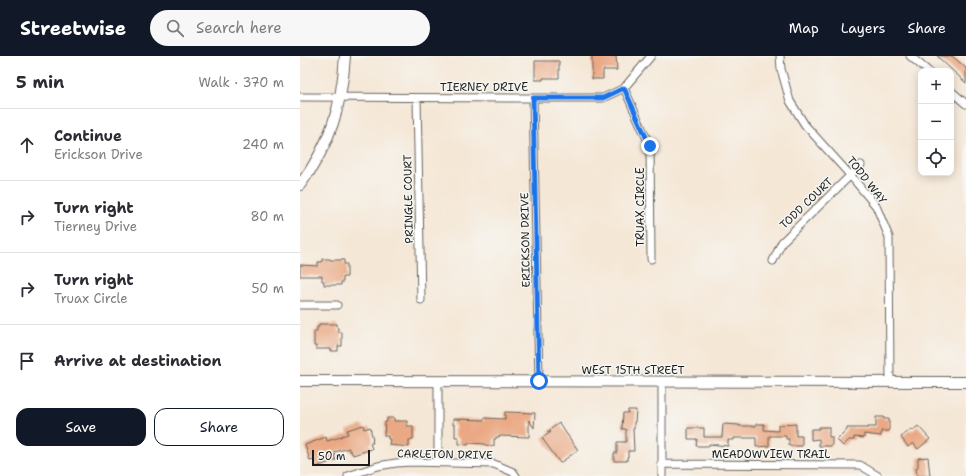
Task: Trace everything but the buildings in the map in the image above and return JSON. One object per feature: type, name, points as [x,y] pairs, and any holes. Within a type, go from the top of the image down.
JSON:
[{"type":"street","points":[[300,185],[323,149],[333,124],[344,76],[345,56]]},
{"type":"street","name":"TIERNEY DRIVE","points":[[300,97],[603,98],[624,88],[650,56]]},
{"type":"street","name":"TODD WAY","points":[[780,56],[781,69],[790,101],[805,125],[876,206],[889,237],[890,382]]},
{"type":"street","points":[[910,56],[924,68]]},
{"type":"street","name":"TRUAX CIRCLE","points":[[624,88],[650,146],[651,259]]},
{"type":"street","points":[[954,94],[966,104]]},
{"type":"street","name":"PRINGLE COURT","points":[[416,98],[421,300]]},
{"type":"street","name":"ERICKSON DRIVE","points":[[533,98],[539,381]]},
{"type":"street","name":"TODD COURT","points":[[773,261],[782,242],[861,165]]},
{"type":"street","points":[[300,305],[337,305]]},
{"type":"street","name":"WEST 15TH STREET","points":[[300,381],[966,382]]},
{"type":"street","points":[[438,381],[438,462]]},
{"type":"street","points":[[662,382],[662,476]]},
{"type":"street","name":"CARLETON DRIVE","points":[[348,476],[378,466],[411,462],[494,464],[513,472],[516,476]]},
{"type":"street","name":"MEADOWVIEW TRAIL","points":[[661,464],[860,465],[878,476]]},
{"type":"route","points":[[539,381],[533,98],[603,98],[624,88],[650,146]]}]
